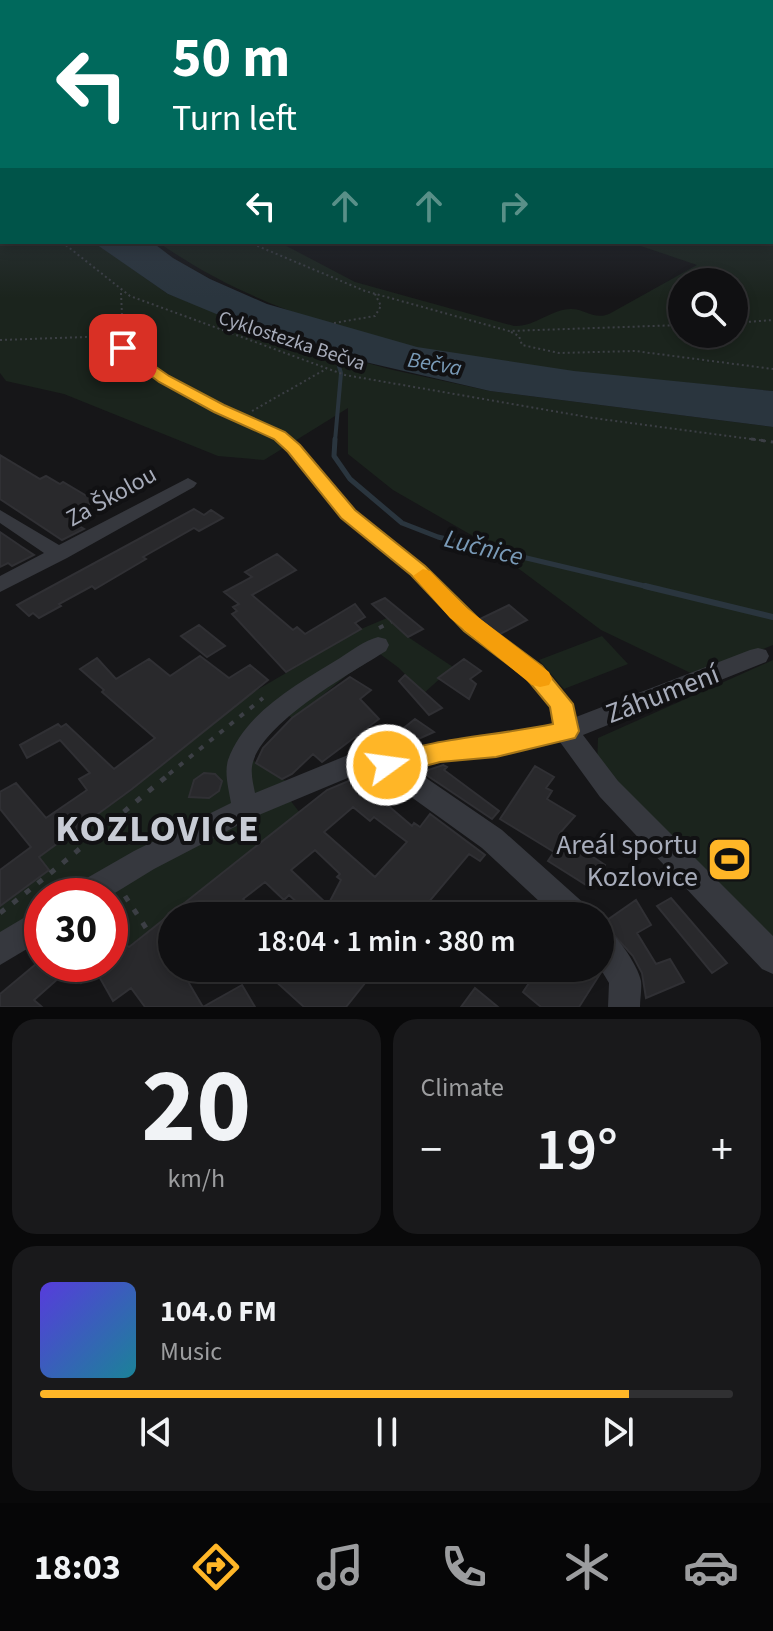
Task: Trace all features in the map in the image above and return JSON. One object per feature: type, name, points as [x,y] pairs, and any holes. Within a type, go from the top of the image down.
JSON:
[{"type":"street","name":"Za Školou","points":[[0,585],[188,483]]},
{"type":"street","name":"Za Školou","points":[[0,515],[60,554]]},
{"type":"street","points":[[245,809],[239,763],[254,737],[373,639]]},
{"type":"street","name":"Záhumení","points":[[114,878],[245,809],[348,766],[387,765],[440,752],[496,746],[566,731],[758,656]]},
{"type":"street","points":[[566,731],[609,789],[773,958]]},
{"type":"street","points":[[387,765],[492,839],[561,902]]},
{"type":"street","points":[[0,950],[24,934]]},
{"type":"street","points":[[614,962],[625,980],[624,1007]]},
{"type":"lane","points":[[123,348],[164,379],[279,435],[294,448],[348,514],[418,571],[472,625],[534,672],[561,704],[566,731]]},
{"type":"path","name":"Cyklostezka Bečva","points":[[64,244],[121,291],[210,328],[345,375],[579,416],[773,442]]},
{"type":"path","points":[[253,244],[375,294],[509,331],[519,336],[522,345],[559,353],[635,351],[773,369]]},
{"type":"path","points":[[121,291],[125,329],[123,348]]},
{"type":"path","points":[[334,323],[375,316],[381,306],[375,294]]},
{"type":"path","points":[[748,322],[773,320]]},
{"type":"path","points":[[509,331],[668,325]]},
{"type":"path","points":[[0,340],[101,337],[113,339],[123,348]]},
{"type":"path","points":[[242,417],[326,369]]},
{"type":"path","points":[[373,639],[391,622]]},
{"type":"path","points":[[0,913],[56,871],[83,844],[265,696]]},
{"type":"path","points":[[128,901],[148,931]]},
{"type":"shaded area","points":[[0,244],[97,244],[168,294],[311,348],[490,391],[773,427],[773,645],[697,676],[601,630],[480,540],[393,490],[348,454],[348,408],[264,460],[218,456],[64,394],[6,381],[0,373]]},
{"type":"shaded area","points":[[161,244],[283,244],[355,282],[514,326],[529,324],[564,310],[576,309],[598,316],[609,314],[668,281],[668,348],[748,348],[748,268],[692,268],[697,265],[635,244],[773,244],[773,391],[534,367],[374,337],[298,314],[225,283]]},
{"type":"shaded area","points":[[387,618],[408,637],[453,667],[424,693],[380,654],[347,675],[294,719],[287,715],[249,758],[286,781],[290,800],[300,813],[186,902],[158,902],[158,923],[129,946],[128,878],[38,878],[49,870],[39,857],[132,790],[250,694],[361,629]]},
{"type":"shaded area","points":[[602,636],[628,664],[564,689],[539,660]]},
{"type":"shaded area","name":"Areál sportu Kozlovice","points":[[773,660],[773,958],[597,767],[598,738]]},
{"type":"shaded area","points":[[24,888],[24,934],[0,950],[0,906]]},
{"type":"water","name":"Bečva","points":[[96,244],[155,244],[210,279],[267,304],[417,347],[574,371],[773,391],[773,427],[490,391],[335,355],[226,318],[168,294]]},
{"type":"building","points":[[0,455],[40,479],[46,476],[60,484],[63,482],[95,501],[73,514],[77,517],[71,521],[84,529],[62,540],[0,499]]},
{"type":"building","points":[[194,509],[204,515],[211,510],[223,518],[199,531],[194,528],[95,589],[92,586],[39,618],[33,613],[29,616],[17,605]]},
{"type":"building","points":[[0,532],[34,555],[12,566],[8,563],[0,567]]},
{"type":"building","points":[[277,554],[296,570],[252,595],[293,630],[297,627],[305,634],[355,604],[365,617],[355,623],[361,629],[286,672],[232,614],[237,611],[233,607],[239,604],[224,592],[252,577],[245,572]]},
{"type":"building","points":[[385,598],[423,629],[408,637],[372,604]]},
{"type":"building","points":[[509,605],[527,620],[498,635],[480,619]]},
{"type":"building","points":[[199,625],[225,646],[207,657],[181,636]]},
{"type":"building","points":[[200,656],[229,678],[250,665],[268,680],[132,789],[39,857],[49,870],[38,878],[24,878],[24,888],[0,906],[0,870],[31,847],[0,809],[0,792],[16,783],[46,818],[87,790],[79,779],[90,773],[60,740],[27,758],[20,745],[58,724],[61,727],[66,724],[114,769],[155,738],[80,669],[97,658],[116,679],[149,659],[170,676]]},
{"type":"building","points":[[464,659],[481,671],[470,679],[476,684],[469,699],[438,678]]},
{"type":"building","points":[[405,675],[442,708],[429,715],[399,681]]},
{"type":"building","points":[[350,677],[371,690],[360,699],[379,719],[322,762],[313,754],[282,779],[256,763],[263,748],[292,718]]},
{"type":"building","points":[[415,719],[434,732],[396,749],[375,751]]},
{"type":"building","points":[[443,765],[447,767],[444,770],[499,811],[492,819],[422,772]]},
{"type":"building","points":[[535,766],[554,777],[546,788],[552,791],[547,799],[575,816],[559,834],[605,865],[591,888],[548,861],[554,852],[500,819]]},
{"type":"building","points":[[204,773],[215,774],[222,781],[219,791],[209,798],[189,797],[194,780]]},
{"type":"building","points":[[351,780],[358,780],[412,826],[414,823],[420,827],[430,814],[485,855],[480,861],[469,854],[429,902],[330,902],[341,880],[337,877],[340,874],[315,850],[291,870],[325,902],[297,902],[289,895],[284,900],[265,882],[243,899],[246,902],[186,902],[327,790]],"holes":[[[353,807],[370,821],[374,817],[407,842],[375,877],[324,832]]]},
{"type":"building","points":[[671,898],[727,963],[712,973],[657,906]]},
{"type":"building","points":[[636,900],[651,925],[637,933],[656,964],[670,959],[684,982],[646,998],[642,973],[633,956],[614,935],[614,915]]},
{"type":"building","points":[[158,924],[158,982],[188,982],[203,1007],[145,1007],[131,988],[113,1001],[102,982],[128,982],[129,947]]},
{"type":"building","points":[[24,974],[24,982],[54,982],[34,1000],[42,1007],[0,1007],[0,994]]},
{"type":"building","points":[[276,982],[366,982],[346,1007],[304,1007]]},
{"type":"building","points":[[530,982],[595,982],[579,1007],[541,1007],[523,992]]},
{"type":"building","points":[[242,985],[255,1007],[203,1007]]},
{"type":"building","points":[[475,988],[498,1007],[461,1007]]},
{"type":"waterway","name":"Lučnice","points":[[334,350],[341,373],[335,441]]},
{"type":"waterway","name":"Lučnice","points":[[335,439],[334,456],[350,479],[402,523],[438,537],[653,588]]},
{"type":"waterway","name":"Lučnice","points":[[645,586],[773,617]]},
{"type":"slow traffic","points":[[423,576],[457,613],[540,679]]},
{"type":"place","name":"Areál sportu Kozlovice","points":[[729,860]]},
{"type":"district","name":"KOZLOVICE","points":[[158,828]]},
{"type":"route","points":[[123,348],[164,379],[219,409],[279,435],[294,448],[330,496],[348,514],[418,571],[457,613],[534,672],[561,704],[566,731],[496,746],[440,752],[387,765]]}]
